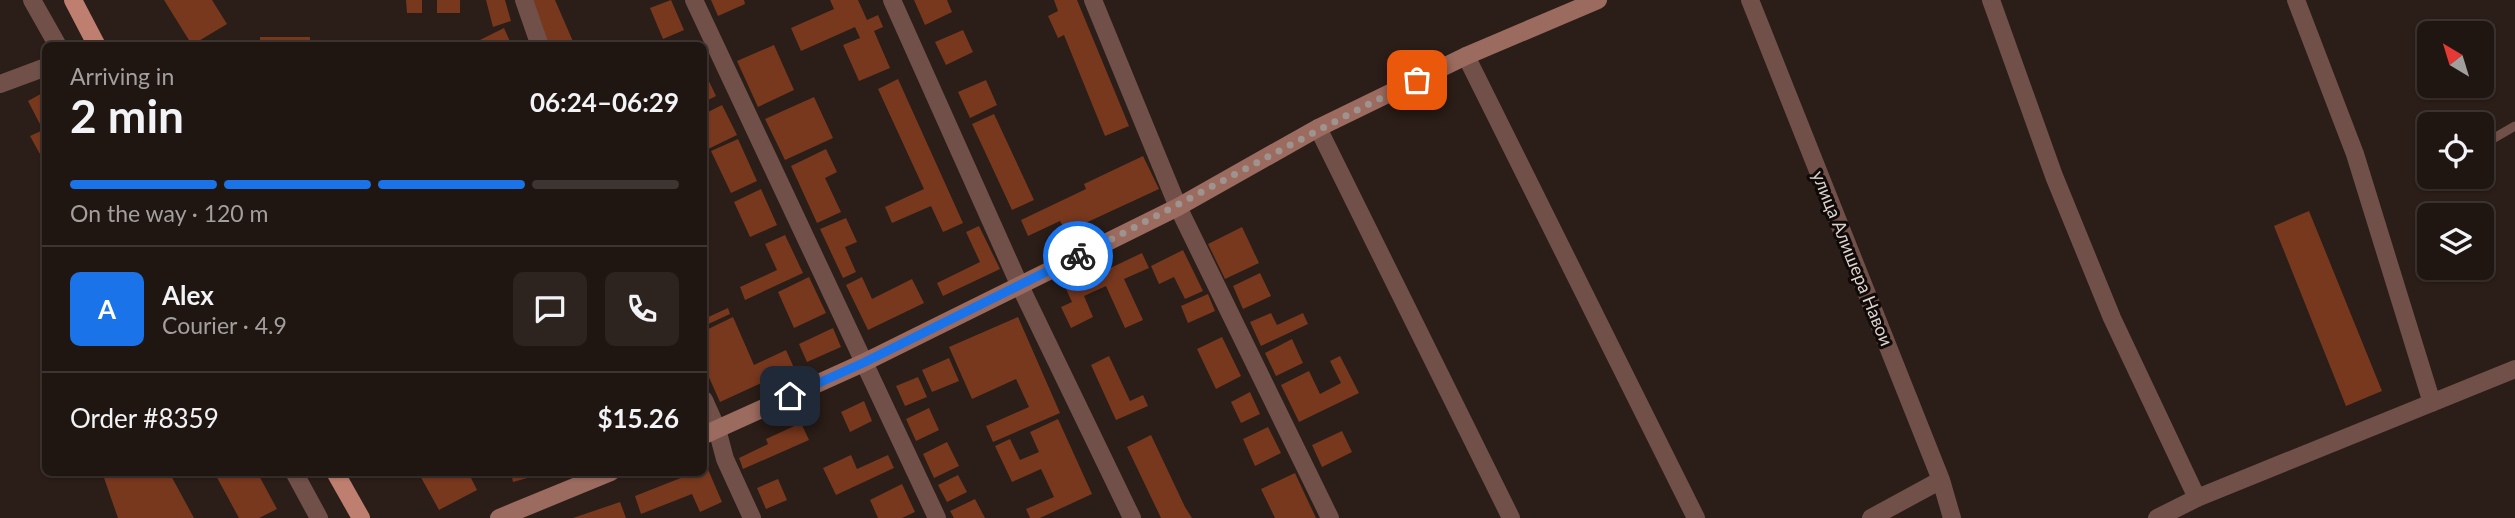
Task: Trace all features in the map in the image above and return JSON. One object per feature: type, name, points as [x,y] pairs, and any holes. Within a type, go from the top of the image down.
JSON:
[{"type":"main road","points":[[73,0],[95,42]]},
{"type":"main road","points":[[337,476],[361,518]]},
{"type":"street","points":[[32,0],[56,42]]},
{"type":"street","points":[[524,0],[539,42]]},
{"type":"street","points":[[694,0],[937,518]]},
{"type":"street","points":[[892,0],[1019,284],[1132,518]]},
{"type":"street","points":[[1093,0],[1178,207],[1330,518]]},
{"type":"street","points":[[752,518],[710,432],[863,363],[1178,207],[1318,128],[1466,56],[1598,0]]},
{"type":"street","name":"улица Алишера Навои","points":[[1750,0],[1941,480],[1952,518]]},
{"type":"street","points":[[1991,0],[2054,176],[2112,318],[2197,498]]},
{"type":"street","points":[[2296,0],[2355,154],[2432,403]]},
{"type":"street","points":[[1466,56],[1696,518]]},
{"type":"street","points":[[0,84],[42,68]]},
{"type":"street","points":[[1318,128],[1511,518]]},
{"type":"street","points":[[2159,518],[2197,498],[2515,369]]},
{"type":"street","points":[[296,476],[319,518]]},
{"type":"street","points":[[499,518],[601,476]]},
{"type":"street","points":[[1871,518],[1941,480]]},
{"type":"lane","points":[[2494,138],[2515,126]]},
{"type":"building","points":[[164,0],[212,0],[227,24],[197,42],[190,42]]},
{"type":"building","points":[[406,0],[422,0],[422,13],[407,13]]},
{"type":"building","points":[[437,0],[460,0],[460,13],[437,13]]},
{"type":"building","points":[[486,0],[505,0],[511,21],[493,27]]},
{"type":"building","points":[[529,0],[555,0],[573,42],[547,42]]},
{"type":"building","points":[[671,0],[684,30],[663,39],[650,8]]},
{"type":"building","points":[[711,0],[744,0],[745,4],[718,16]]},
{"type":"building","points":[[830,0],[858,0],[867,20],[878,15],[883,27],[874,31],[890,68],[859,81],[843,45],[860,38],[855,27],[801,51],[791,28],[834,9]]},
{"type":"building","points":[[914,0],[947,0],[952,12],[925,25]]},
{"type":"building","points":[[1054,0],[1077,0],[1129,126],[1105,136],[1064,35],[1058,38],[1048,16],[1058,11]]},
{"type":"building","points":[[504,28],[510,42],[481,42],[480,40]]},
{"type":"building","points":[[963,30],[973,52],[946,65],[935,42]]},
{"type":"building","points":[[260,37],[310,37],[310,42],[260,42]]},
{"type":"building","points":[[774,45],[794,90],[758,107],[737,61]]},
{"type":"building","points":[[707,77],[716,96],[707,100]]},
{"type":"building","points":[[898,79],[963,223],[943,232],[931,206],[892,223],[885,207],[924,189],[878,89]]},
{"type":"building","points":[[986,80],[997,105],[970,118],[958,92]]},
{"type":"building","points":[[42,93],[42,128],[28,101]]},
{"type":"building","points":[[814,97],[833,138],[785,160],[765,119]]},
{"type":"building","points":[[722,105],[737,135],[707,150],[707,112]]},
{"type":"building","points":[[994,114],[1034,200],[1012,210],[972,124]]},
{"type":"building","points":[[42,130],[42,158],[30,136]]},
{"type":"building","points":[[738,139],[757,181],[731,193],[711,151]]},
{"type":"building","points":[[826,149],[837,172],[825,178],[841,212],[817,223],[791,166]]},
{"type":"building","points":[[1143,156],[1159,189],[1066,232],[1060,221],[1028,236],[1021,220],[1086,189],[1084,184]]},
{"type":"building","points":[[761,189],[777,225],[750,237],[734,202]]},
{"type":"building","points":[[2309,211],[2382,391],[2346,406],[2274,226]]},
{"type":"building","points":[[846,218],[857,242],[845,247],[856,272],[843,278],[820,229]]},
{"type":"building","points":[[979,226],[1000,269],[943,296],[937,283],[980,262],[966,232]]},
{"type":"building","points":[[1242,227],[1259,263],[1225,279],[1208,244]]},
{"type":"building","points":[[785,235],[803,273],[745,300],[740,287],[777,270],[765,244]]},
{"type":"building","points":[[1183,250],[1203,291],[1185,299],[1174,277],[1159,284],[1151,266]]},
{"type":"building","points":[[1142,253],[1149,268],[1124,279],[1143,320],[1125,328],[1106,286],[1084,296],[1093,317],[1071,328],[1061,307],[1072,302],[1066,289]]},
{"type":"building","points":[[1260,273],[1271,296],[1243,309],[1233,286]]},
{"type":"building","points":[[809,277],[826,313],[794,328],[778,292]]},
{"type":"building","points":[[862,277],[872,299],[912,279],[924,303],[868,330],[846,285]]},
{"type":"building","points":[[1208,294],[1215,311],[1188,323],[1181,306]]},
{"type":"building","points":[[728,308],[730,314],[707,325],[707,318]]},
{"type":"building","points":[[1271,313],[1277,325],[1303,313],[1308,324],[1261,346],[1250,322]]},
{"type":"building","points":[[733,317],[754,365],[786,350],[794,368],[720,402],[707,373],[707,330]]},
{"type":"building","points":[[1018,317],[1060,413],[993,442],[986,426],[1029,407],[1016,379],[972,399],[949,347]]},
{"type":"building","points":[[833,328],[841,347],[807,362],[799,344]]},
{"type":"building","points":[[1222,337],[1241,376],[1216,389],[1197,349]]},
{"type":"building","points":[[1292,339],[1303,363],[1276,376],[1265,353]]},
{"type":"building","points":[[1109,356],[1130,401],[1143,395],[1148,406],[1116,420],[1091,365]]},
{"type":"building","points":[[1340,356],[1359,393],[1299,422],[1281,385],[1309,371],[1320,394],[1341,383],[1330,361]]},
{"type":"building","points":[[949,358],[959,381],[932,392],[922,370]]},
{"type":"building","points":[[918,377],[927,397],[905,406],[896,386]]},
{"type":"building","points":[[1250,392],[1260,414],[1241,423],[1231,402]]},
{"type":"building","points":[[864,401],[872,421],[850,432],[841,412]]},
{"type":"building","points":[[929,408],[939,430],[916,441],[906,419]]},
{"type":"building","points":[[1058,419],[1092,494],[1040,518],[1030,518],[1026,509],[1054,497],[1041,469],[1012,482],[995,446],[1010,439],[1020,460],[1039,452],[1030,432]]},
{"type":"building","points":[[801,423],[809,440],[743,469],[739,458],[768,444],[766,439]]},
{"type":"building","points":[[1268,427],[1281,453],[1255,466],[1243,439]]},
{"type":"building","points":[[1342,431],[1352,452],[1322,467],[1312,445]]},
{"type":"building","points":[[1151,435],[1192,518],[1161,518],[1127,447]]},
{"type":"building","points":[[947,442],[959,466],[934,478],[923,454]]},
{"type":"building","points":[[851,455],[857,469],[888,455],[894,468],[836,495],[823,468]]},
{"type":"building","points":[[707,467],[722,502],[700,512],[692,494],[641,514],[635,496],[686,476],[707,476]]},
{"type":"building","points":[[1295,473],[1316,518],[1275,518],[1261,489]]},
{"type":"building","points":[[958,475],[967,492],[947,502],[938,485]]},
{"type":"building","points":[[103,476],[171,476],[194,518],[118,518]]},
{"type":"building","points":[[216,476],[259,476],[277,509],[259,518],[239,518]]},
{"type":"building","points":[[420,476],[470,476],[477,490],[439,510]]},
{"type":"building","points":[[512,476],[534,476],[513,482]]},
{"type":"building","points":[[778,479],[787,500],[766,509],[757,488]]},
{"type":"building","points":[[902,484],[915,512],[902,518],[878,518],[870,500]]},
{"type":"building","points":[[975,499],[985,518],[954,518],[950,511]]},
{"type":"building","points":[[620,502],[626,518],[573,518]]},
{"type":"way so far","points":[[1078,256],[1178,207],[1318,128],[1417,80]]},
{"type":"route","points":[[790,396],[863,363],[1078,256]]}]
